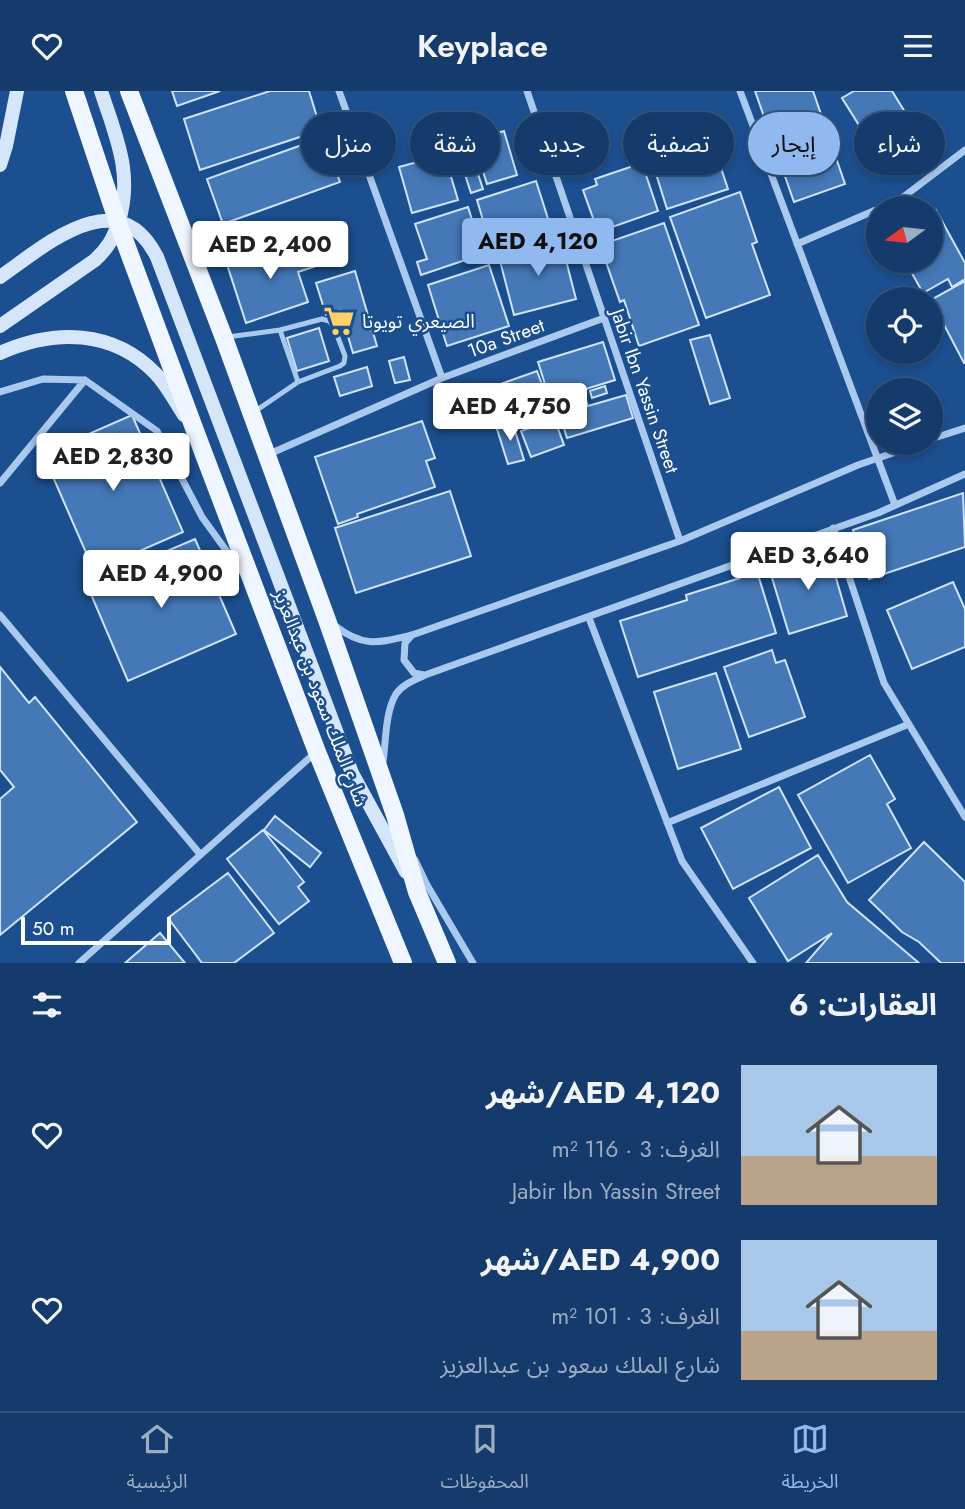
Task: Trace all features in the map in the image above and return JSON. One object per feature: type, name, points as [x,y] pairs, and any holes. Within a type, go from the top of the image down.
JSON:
[{"type":"main road","points":[[0,165],[17,91]]},
{"type":"main road","name":"شارع الملك سعود بن عبدالعزيز","points":[[74,91],[118,223],[197,436],[317,752],[403,963]]},
{"type":"main road","points":[[0,326],[95,260],[113,239],[124,206],[124,174],[121,151],[101,91]]},
{"type":"main road","name":"شارع الملك سعود بن عبدالعزيز","points":[[129,91],[267,455],[381,773],[417,892],[447,963]]},
{"type":"main road","points":[[0,277],[76,226],[93,221],[132,227],[149,240],[352,773],[417,892]]},
{"type":"main road","points":[[0,353],[42,339],[70,335],[96,338],[114,345],[137,358],[158,375],[197,436]]},
{"type":"street","points":[[339,91],[442,379]]},
{"type":"street","name":"Jabir Ibn Yassin Street","points":[[527,91],[680,541]]},
{"type":"street","points":[[740,91],[895,505]]},
{"type":"street","points":[[905,196],[965,150]]},
{"type":"street","points":[[797,244],[866,214]]},
{"type":"street","name":"10a Street","points":[[267,455],[442,379],[604,319]]},
{"type":"street","points":[[0,393],[43,379],[85,380],[157,431],[202,517],[259,596]]},
{"type":"street","points":[[0,483],[85,380]]},
{"type":"street","points":[[943,435],[965,428]]},
{"type":"street","points":[[327,620],[348,636],[363,642],[379,643],[412,635],[680,541],[887,455]]},
{"type":"street","points":[[381,773],[390,714],[396,695],[405,685],[425,675],[589,618],[895,505],[965,474]]},
{"type":"street","points":[[832,528],[884,683],[965,817]]},
{"type":"street","points":[[0,615],[200,854]]},
{"type":"street","points":[[589,618],[682,861],[753,963]]},
{"type":"street","points":[[412,635],[405,643],[404,660],[414,673],[425,675]]},
{"type":"street","points":[[667,823],[909,724]]},
{"type":"street","points":[[79,963],[317,752]]},
{"type":"street","points":[[395,815],[427,885],[473,963]]},
{"type":"lane","points":[[224,338],[280,330],[322,319],[329,321],[334,327],[345,356],[344,363],[340,366],[298,382],[251,414]]},
{"type":"lane","points":[[280,330],[298,382]]},
{"type":"building","points":[[172,91],[220,91],[177,106]]},
{"type":"building","points":[[270,91],[309,91],[315,112],[301,112],[301,137],[200,170],[184,119]]},
{"type":"building","points":[[755,91],[813,91],[820,112],[762,112]]},
{"type":"building","points":[[854,91],[892,91],[905,112],[854,112],[854,117],[842,98]]},
{"type":"building","points":[[504,131],[514,165],[514,175],[517,175],[487,184],[484,175],[500,175],[500,132]]},
{"type":"building","points":[[301,145],[301,175],[338,175],[340,182],[223,224],[207,179]]},
{"type":"building","points":[[410,164],[410,175],[450,175],[458,200],[412,213],[399,167]]},
{"type":"building","points":[[623,169],[623,175],[646,175],[658,211],[598,232],[583,190],[597,185],[595,179]]},
{"type":"building","points":[[840,169],[845,184],[794,202],[785,175],[840,175]]},
{"type":"building","points":[[465,175],[478,175],[483,189],[471,193]]},
{"type":"building","points":[[656,175],[723,175],[728,189],[667,209]]},
{"type":"building","points":[[536,181],[551,228],[491,247],[477,200]]},
{"type":"building","points":[[740,192],[757,242],[752,244],[770,295],[706,318],[670,217]]},
{"type":"building","points":[[468,207],[483,254],[421,275],[417,262],[427,259],[415,224]]},
{"type":"building","points":[[664,223],[699,325],[639,346],[624,300],[620,302],[600,245]]},
{"type":"building","points":[[943,223],[965,263],[965,279],[952,287],[948,279],[934,287],[920,287],[912,273],[943,273]]},
{"type":"building","points":[[561,241],[576,299],[514,315],[499,257]]},
{"type":"building","points":[[311,242],[319,265],[298,272],[308,302],[246,323],[222,249],[236,245],[243,265]]},
{"type":"building","points":[[489,265],[509,326],[447,346],[428,285]]},
{"type":"building","points":[[355,271],[377,346],[353,353],[340,310],[326,315],[316,283]]},
{"type":"building","points":[[965,281],[965,363],[943,323],[943,293]]},
{"type":"building","points":[[319,328],[329,361],[297,371],[287,338]]},
{"type":"building","points":[[710,335],[730,398],[710,404],[690,340]]},
{"type":"building","points":[[603,342],[615,380],[550,400],[538,362]]},
{"type":"building","points":[[404,357],[410,380],[395,383],[389,361]]},
{"type":"building","points":[[367,367],[372,386],[340,396],[334,377]]},
{"type":"building","points":[[537,371],[564,445],[531,457],[521,431],[536,426],[529,406],[494,418],[484,390]]},
{"type":"building","points":[[605,386],[607,393],[592,398],[590,391]]},
{"type":"building","points":[[584,395],[588,406],[626,395],[633,418],[567,438],[556,404]]},
{"type":"building","points":[[132,415],[183,532],[94,571],[43,454]]},
{"type":"building","points":[[422,421],[435,458],[426,461],[435,487],[357,514],[358,517],[338,524],[315,457]]},
{"type":"building","points":[[512,421],[524,460],[508,464],[496,426]]},
{"type":"building","points":[[450,491],[471,556],[356,593],[335,528]]},
{"type":"building","points":[[963,493],[965,547],[869,579],[853,530]]},
{"type":"building","points":[[195,539],[236,634],[128,681],[87,585]]},
{"type":"building","points":[[828,550],[847,616],[789,634],[769,568]]},
{"type":"building","points":[[755,565],[776,633],[638,677],[620,621],[687,600],[686,595],[740,578],[738,570]]},
{"type":"building","points":[[953,582],[965,609],[965,647],[912,669],[887,610]]},
{"type":"building","points":[[772,650],[776,663],[785,660],[805,717],[749,737],[724,667]]},
{"type":"building","points":[[0,667],[29,703],[35,697],[137,822],[0,935],[0,799],[14,787],[0,770]]},
{"type":"building","points":[[716,673],[741,749],[678,769],[654,692]]},
{"type":"building","points":[[870,755],[895,799],[887,804],[911,848],[848,883],[798,795]]},
{"type":"building","points":[[779,787],[811,848],[733,889],[701,828]]},
{"type":"building","points":[[275,816],[321,853],[310,867],[264,830]]},
{"type":"building","points":[[263,830],[304,882],[298,887],[309,901],[279,924],[227,859]]},
{"type":"building","points":[[924,842],[965,882],[965,963],[941,963],[919,942],[902,932],[869,900]]},
{"type":"building","points":[[818,855],[847,902],[919,963],[806,963],[832,933],[788,961],[749,898]]},
{"type":"building","points":[[228,873],[274,933],[234,963],[202,963],[168,918]]},
{"type":"building","points":[[160,933],[185,963],[125,963]]},
{"type":"place","name":"الصيعري تويوتا","points":[[339,321]]}]
